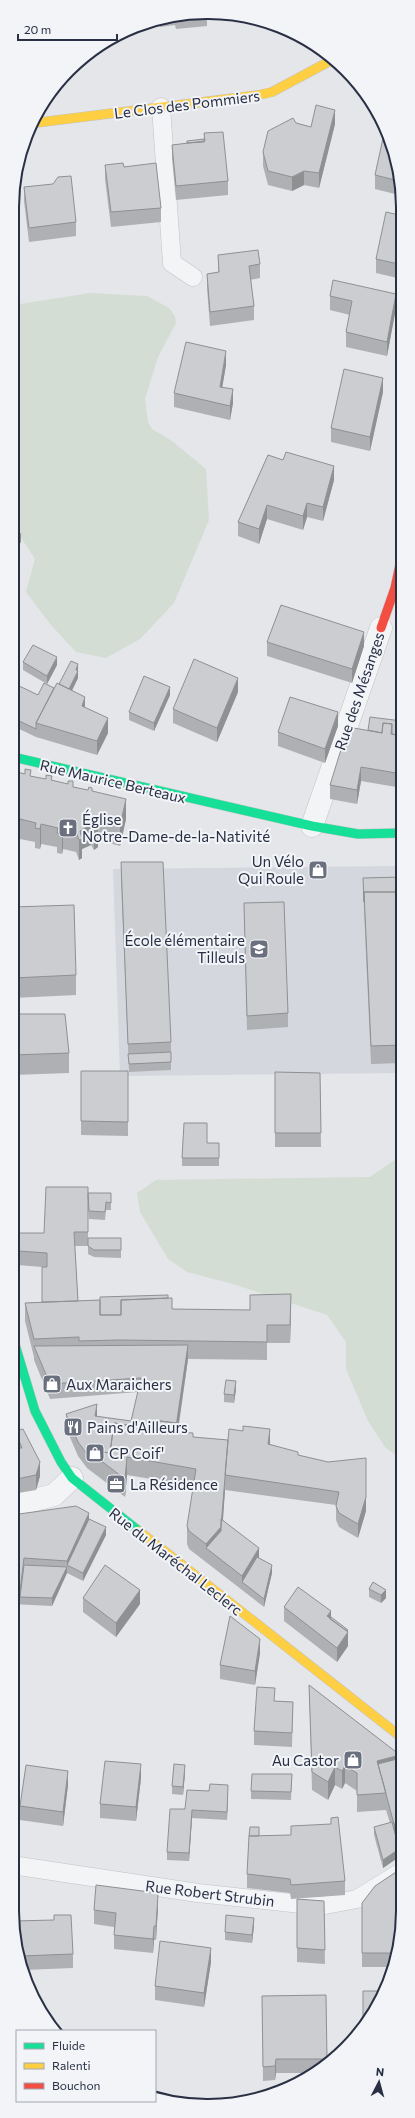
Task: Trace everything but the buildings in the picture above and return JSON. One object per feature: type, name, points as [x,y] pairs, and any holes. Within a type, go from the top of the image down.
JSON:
[{"type":"street","name":"Le Clos des Pommiers","points":[[39,122],[272,92],[328,62]]},
{"type":"street","name":"Rue des Mésanges","points":[[312,826],[396,583]]},
{"type":"street","name":"Rue Maurice Berteaux","points":[[19,757],[159,792],[312,826],[358,834],[396,833]]},
{"type":"street","name":"Rue du Maréchal Leclerc","points":[[19,1360],[38,1419],[54,1454],[72,1478],[396,1732]]},
{"type":"street","points":[[19,1504],[54,1495],[72,1478]]},
{"type":"lane","points":[[161,107],[172,264],[193,277]]},
{"type":"lane","name":"Rue Robert Strubin","points":[[19,1866],[198,1893],[320,1906],[357,1899],[396,1875]]},
{"type":"shaded area","points":[[90,293],[147,296],[169,308],[175,316],[176,323],[158,357],[145,399],[148,422],[152,429],[172,441],[206,469],[209,520],[174,603],[140,639],[106,658],[76,652],[51,625],[26,592],[35,559],[19,535],[19,304]]},
{"type":"shaded area","name":"École élémentaire Tilleuls","points":[[396,866],[396,1073],[120,1076],[113,869]]},
{"type":"shaded area","points":[[396,1159],[396,1455],[385,1447],[368,1421],[346,1369],[346,1342],[327,1315],[233,1284],[187,1272],[168,1259],[140,1212],[137,1193],[156,1180],[370,1177]]},
{"type":"traffic: fast","points":[[19,758],[312,826],[358,834],[396,833]]},
{"type":"traffic: fast","points":[[19,1358],[35,1411],[61,1462],[72,1478],[139,1531]]},
{"type":"traffic: slow","points":[[39,122],[259,95],[272,92],[328,62]]},
{"type":"traffic: slow","points":[[139,1531],[396,1733]]},
{"type":"traffic: jam","points":[[381,628],[396,583]]},
{"type":"place","name":"Église Notre-Dame-de-la-Nativité","points":[[68,828]]},
{"type":"place","name":"Un Vélo Qui Roule","points":[[318,870]]},
{"type":"place","name":"École élémentaire Tilleuls","points":[[259,949]]},
{"type":"place","name":"Aux Maraichers","points":[[52,1384]]},
{"type":"place","name":"Pains d'Ailleurs","points":[[73,1427]]},
{"type":"place","name":"CP Coif'","points":[[95,1453]]},
{"type":"place","name":"La Résidence","points":[[116,1484]]},
{"type":"place","name":"Au Castor","points":[[353,1760]]}]
